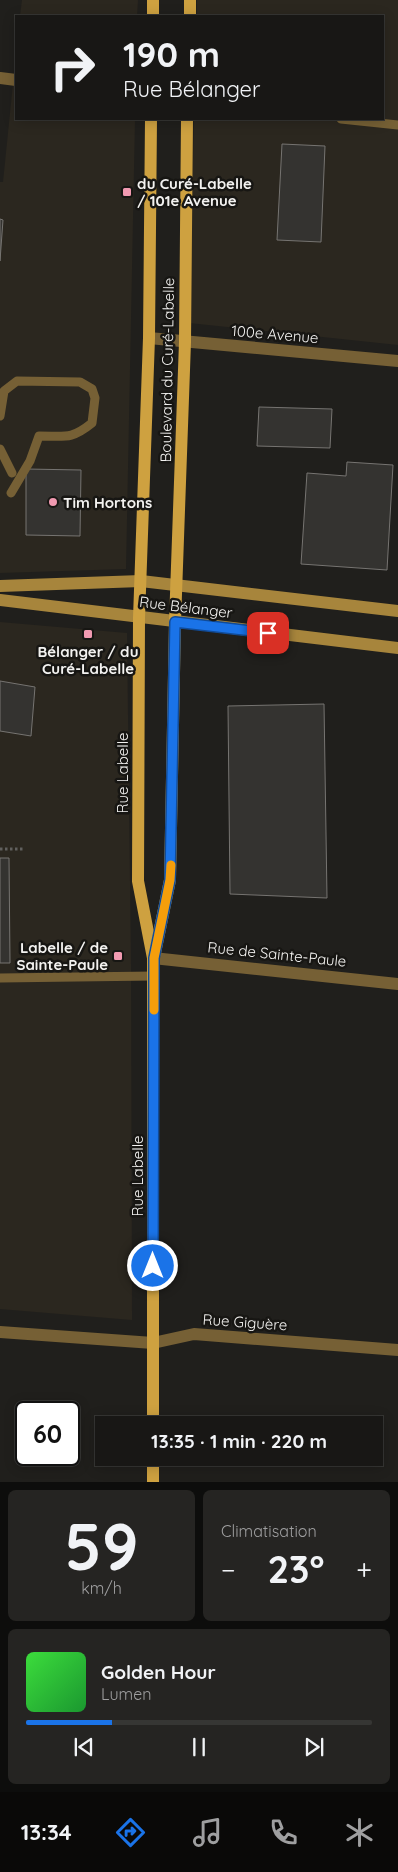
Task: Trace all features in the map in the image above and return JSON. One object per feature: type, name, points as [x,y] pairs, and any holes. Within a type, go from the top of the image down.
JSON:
[{"type":"main road","points":[[153,0],[153,15]]},
{"type":"main road","points":[[190,0],[190,15]]},
{"type":"main road","name":"Boulevard du Curé-Labelle","points":[[139,618],[149,338],[151,120]]},
{"type":"main road","name":"Boulevard du Curé-Labelle","points":[[175,622],[185,342],[187,120]]},
{"type":"main road","name":"Rue Labelle","points":[[139,618],[138,881],[154,958]]},
{"type":"main road","name":"Rue Labelle","points":[[153,1416],[154,958],[170,880],[175,622]]},
{"type":"main road","points":[[153,1466],[153,1482]]},
{"type":"street","points":[[0,78],[15,80]]},
{"type":"street","name":"100e Avenue","points":[[149,338],[398,361]]},
{"type":"street","name":"Rue Bélanger","points":[[0,586],[141,581],[398,611]]},
{"type":"street","name":"Rue Bélanger","points":[[0,600],[398,648]]},
{"type":"street","name":"Rue de Sainte-Paule","points":[[154,958],[398,984]]},
{"type":"street","name":"Rue Giguère","points":[[0,1332],[153,1343],[194,1334],[398,1350]]},
{"type":"lane","points":[[350,120],[398,125]]},
{"type":"lane","points":[[0,416],[4,391],[17,381],[80,382],[92,389],[95,398],[92,423],[83,430],[73,436],[40,436],[30,461],[11,493]]},
{"type":"lane","points":[[0,448],[12,473]]},
{"type":"lane","points":[[0,978],[154,976]]},
{"type":"path","points":[[0,849],[25,849]]},
{"type":"shaded area","points":[[22,0],[138,0],[137,15],[20,15]]},
{"type":"shaded area","points":[[197,0],[398,0],[398,345],[189,323],[194,120],[384,120],[384,15],[197,15]]},
{"type":"shaded area","points":[[15,64],[15,120],[135,120],[126,569],[0,573],[0,182],[3,182]]},
{"type":"shaded area","points":[[0,622],[127,633],[131,966],[132,1320],[0,1309]]},
{"type":"building","points":[[282,144],[325,146],[321,242],[277,240]]},
{"type":"building","points":[[0,219],[3,220],[0,261]]},
{"type":"building","points":[[259,407],[332,409],[330,448],[257,446]]},
{"type":"building","points":[[347,462],[393,465],[387,570],[301,564],[307,473],[346,476]]},
{"type":"building","points":[[26,469],[81,470],[80,536],[26,535]]},
{"type":"building","points":[[0,681],[35,687],[31,736],[0,731]]},
{"type":"building","points":[[324,704],[327,898],[230,894],[228,706]]},
{"type":"building","points":[[0,858],[9,858],[10,963],[0,963]]},
{"type":"slow traffic","points":[[154,1010],[154,958],[170,880],[171,865]]},
{"type":"place","name":"du Curé-Labelle / 101e Avenue","points":[[127,192]]},
{"type":"place","name":"Tim Hortons","points":[[53,502]]},
{"type":"place","name":"Bélanger / du Curé-Labelle","points":[[88,634]]},
{"type":"place","name":"Labelle / de Sainte-Paule","points":[[118,956]]},
{"type":"route","points":[[153,1266],[154,958],[170,880],[175,622],[268,633]]}]
